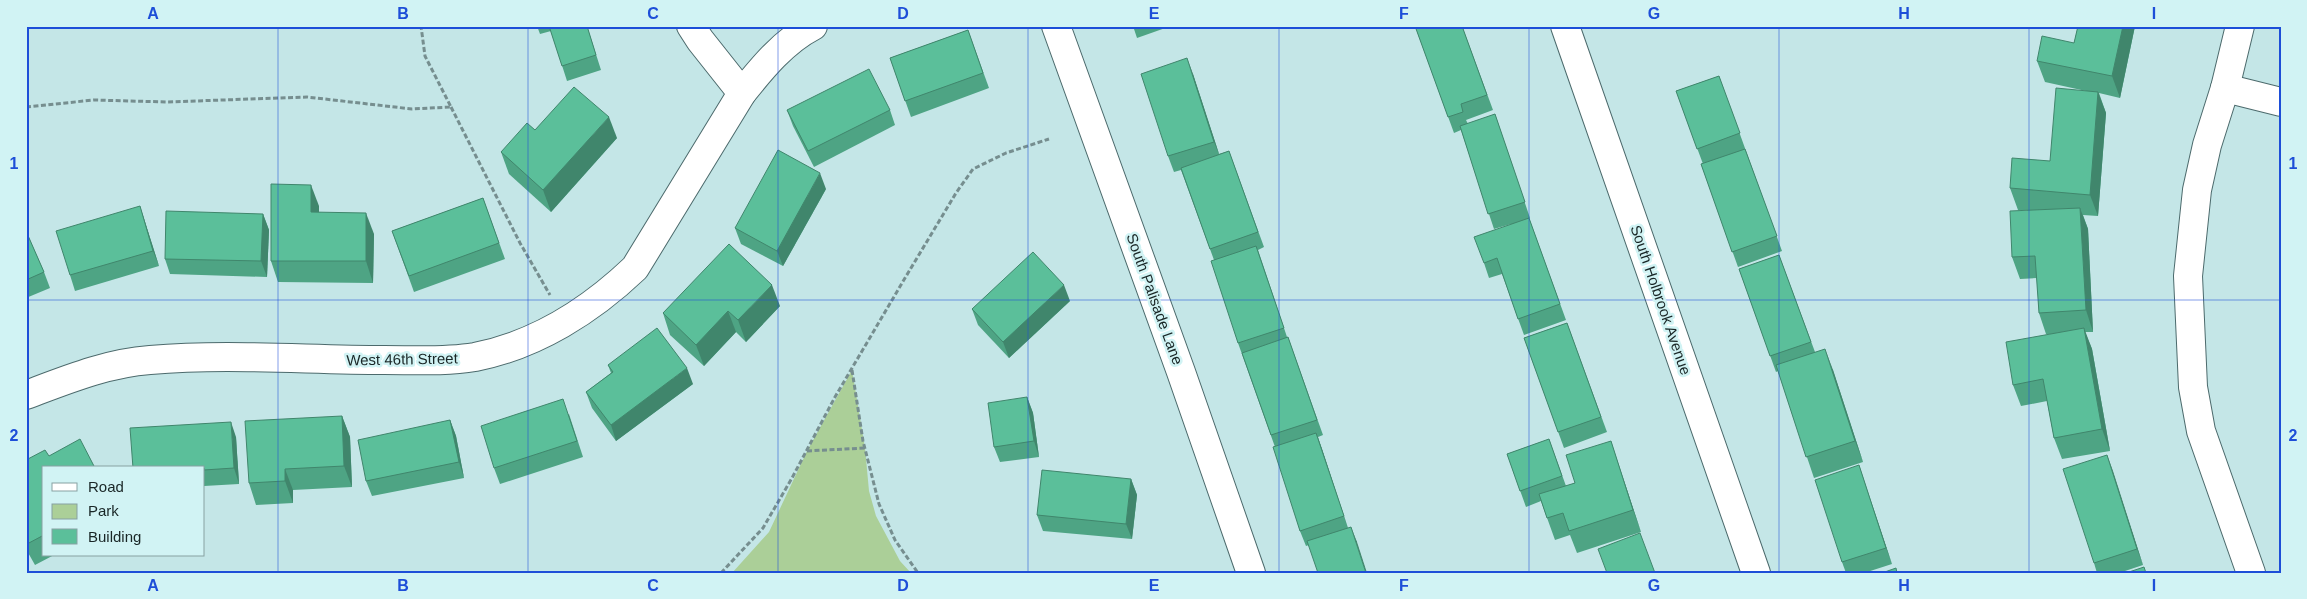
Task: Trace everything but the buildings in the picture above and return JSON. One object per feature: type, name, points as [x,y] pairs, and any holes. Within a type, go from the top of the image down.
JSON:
[{"type":"street","points":[[692,26],[700,40],[742,93]]},
{"type":"street","name":"West 46th Street","points":[[26,395],[87,372],[148,360],[232,357],[335,360],[443,360],[476,356],[552,330],[612,290],[635,268],[742,93],[758,72],[790,41],[813,26]]},
{"type":"street","name":"South Palisade Lane","points":[[1056,26],[1181,372],[1251,573]]},
{"type":"street","name":"South Holbrook Avenue","points":[[1565,26],[1756,573]]},
{"type":"street","points":[[2240,26],[2225,88],[2207,145],[2197,190],[2188,276],[2193,378],[2201,431],[2251,573]]},
{"type":"street","points":[[2225,88],[2281,102]]},
{"type":"path","points":[[421,26],[425,56],[520,243],[566,321]]},
{"type":"path","points":[[26,107],[94,100],[167,102],[308,97],[412,109],[451,107]]},
{"type":"path","points":[[721,573],[763,528],[835,397],[904,278],[956,193],[973,169],[1006,154],[1049,139]]},
{"type":"path","points":[[852,370],[865,448],[879,504],[896,540],[918,573]]},
{"type":"path","points":[[807,451],[865,448]]},
{"type":"green space","points":[[852,370],[865,448],[869,491],[876,516],[900,561],[911,573],[732,573],[769,532],[807,451]]}]
